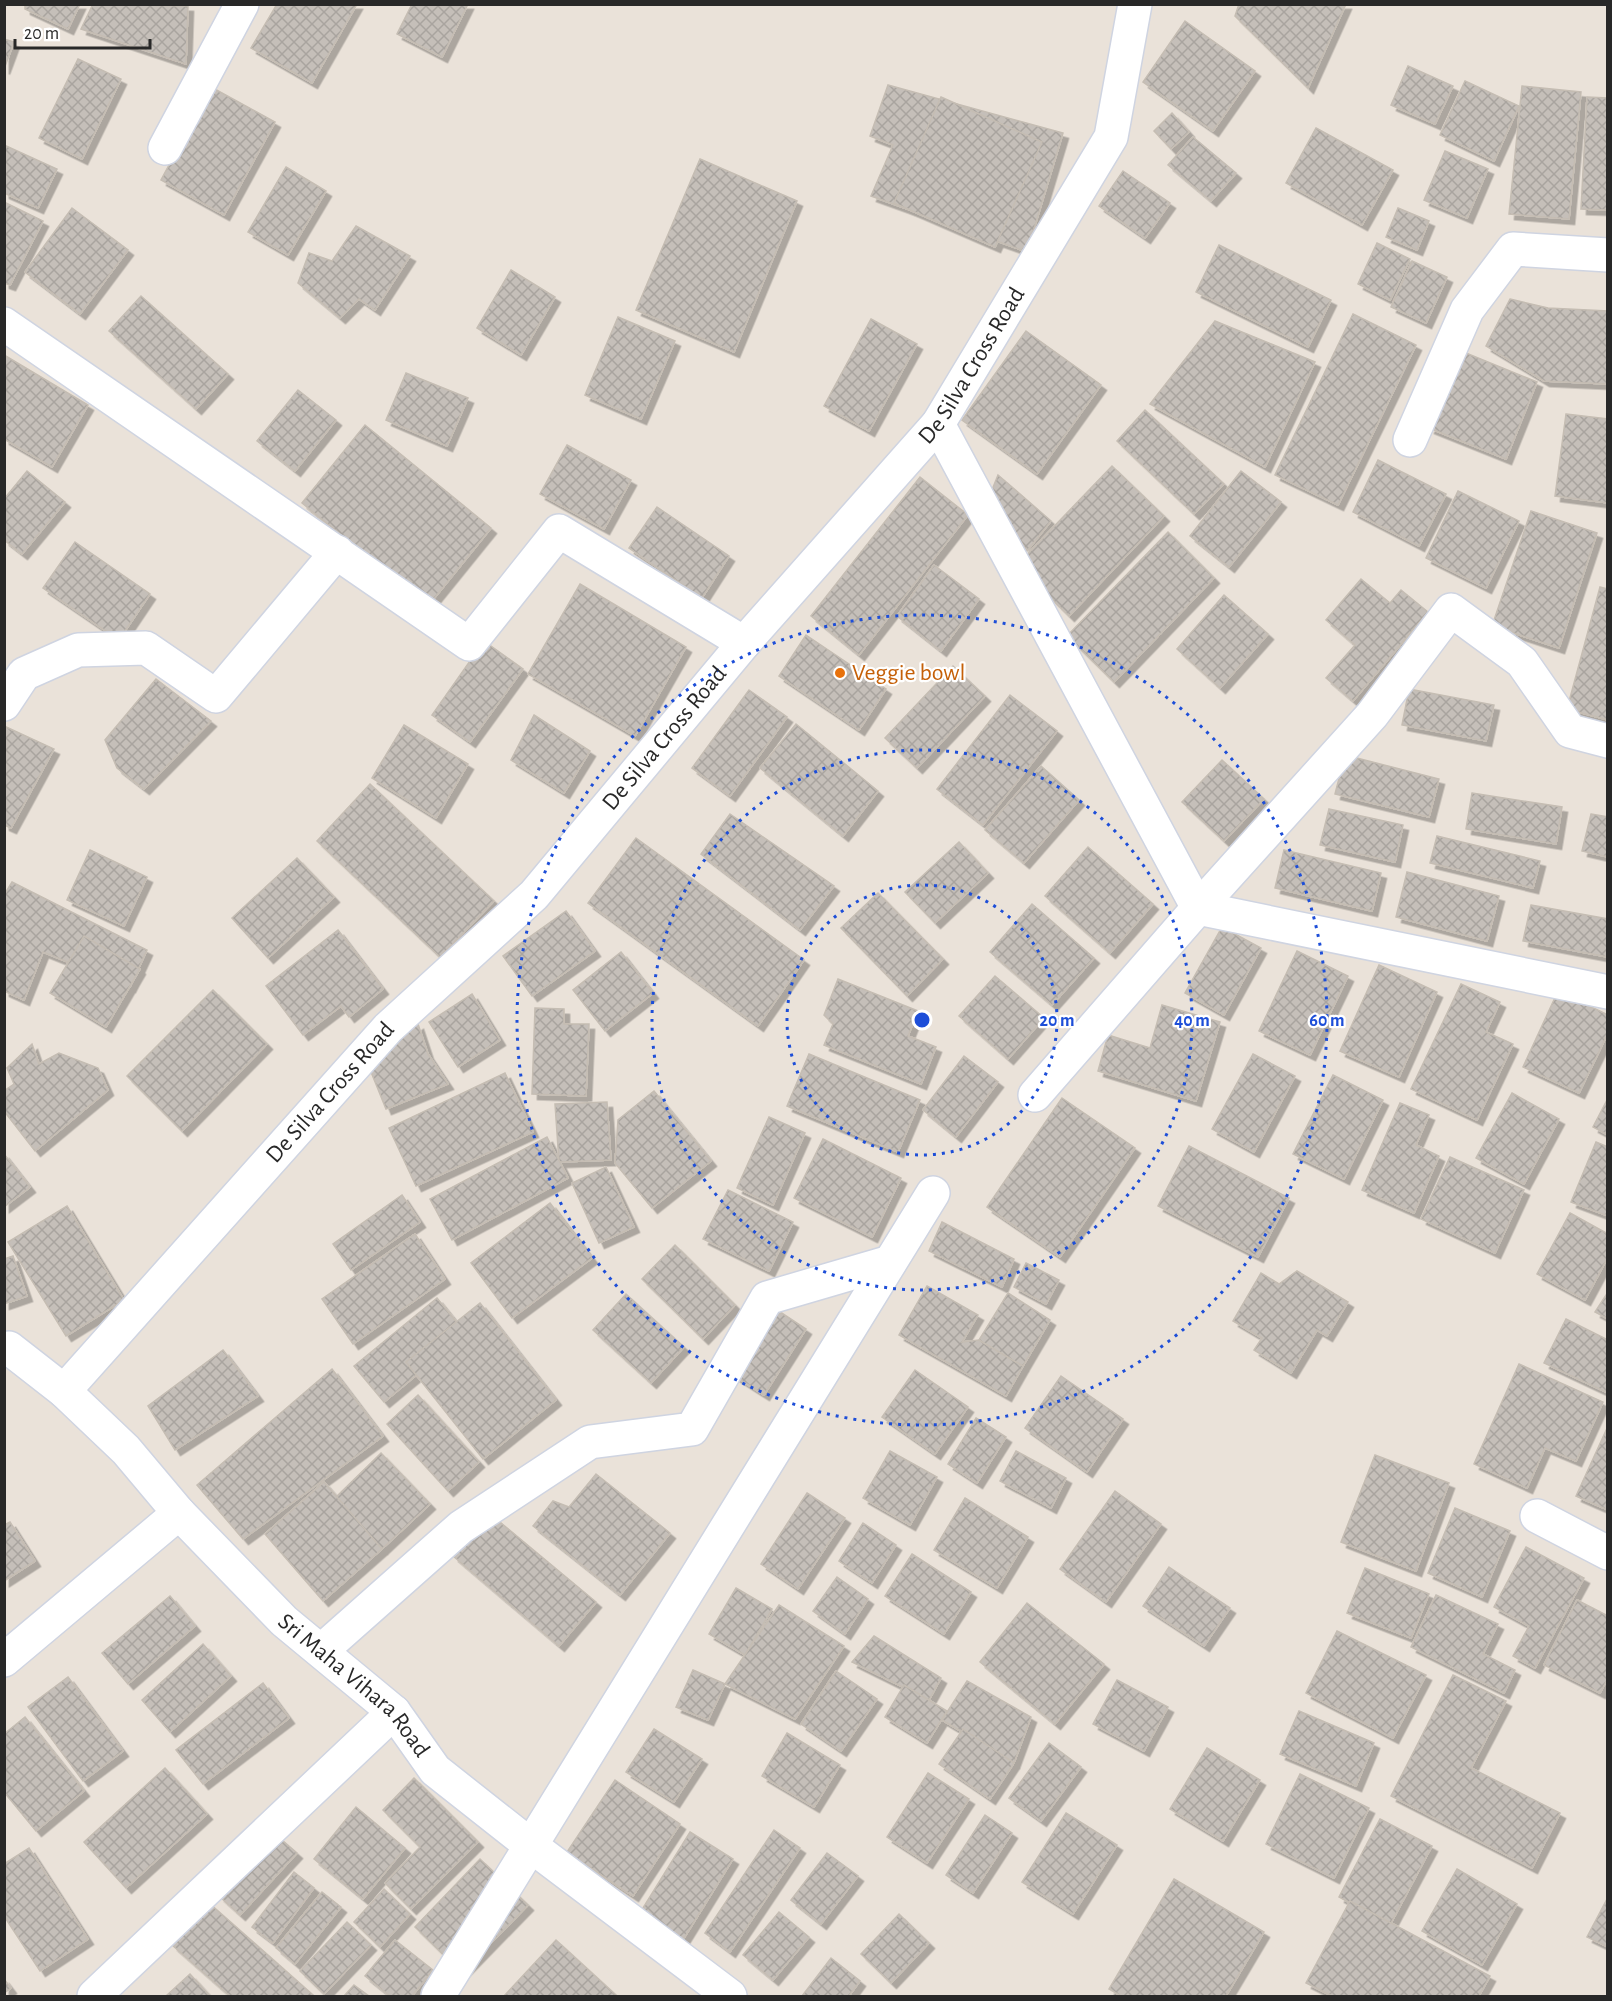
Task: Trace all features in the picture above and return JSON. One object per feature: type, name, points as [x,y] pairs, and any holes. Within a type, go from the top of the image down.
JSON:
[{"type":"street","points":[[165,148],[242,4]]},
{"type":"street","name":"De Silva Cross Road","points":[[63,1390],[388,1028],[534,895],[744,643],[938,424],[1111,137],[1135,4]]},
{"type":"street","points":[[1410,440],[1467,310],[1513,249],[1608,255]]},
{"type":"street","points":[[4,324],[469,644],[559,531],[744,643]]},
{"type":"street","points":[[938,424],[1198,908]]},
{"type":"street","points":[[4,704],[24,674],[78,650],[146,648],[216,696],[338,552]]},
{"type":"street","points":[[1035,1095],[1198,908],[1372,715],[1451,610],[1522,662],[1570,731],[1608,741]]},
{"type":"street","points":[[1198,908],[1608,992]]},
{"type":"street","points":[[438,1996],[933,1193]]},
{"type":"street","points":[[321,1651],[461,1527],[590,1442],[692,1429],[767,1298],[890,1262]]},
{"type":"street","name":"Sri Maha Vihara Road","points":[[4,1348],[9,1348],[63,1390],[126,1450],[180,1513],[284,1621],[394,1712],[435,1770],[730,1996]]},
{"type":"street","points":[[4,1660],[180,1513]]},
{"type":"street","points":[[1537,1516],[1608,1553]]},
{"type":"street","points":[[94,1996],[394,1712]]},
{"type":"building","points":[[25,4],[80,4],[68,29],[25,9]]},
{"type":"building","points":[[93,4],[188,6],[186,64],[81,29]]},
{"type":"building","points":[[277,4],[357,4],[312,83],[251,48]]},
{"type":"building","points":[[412,4],[468,4],[442,57],[397,34]]},
{"type":"building","points":[[1239,4],[1346,4],[1308,88],[1235,16]]},
{"type":"building","points":[[1185,21],[1255,71],[1213,131],[1143,82]]},
{"type":"building","points":[[4,39],[14,42],[4,69]]},
{"type":"building","points":[[78,59],[121,79],[82,159],[39,138]]},
{"type":"building","points":[[1408,66],[1453,86],[1435,124],[1391,105]]},
{"type":"building","points":[[1465,81],[1519,106],[1494,161],[1440,135]]},
{"type":"building","points":[[888,85],[1063,133],[1027,252],[871,196],[893,145],[870,136]]},
{"type":"building","points":[[1522,86],[1581,92],[1569,219],[1509,214]]},
{"type":"building","points":[[211,87],[275,122],[224,215],[161,180]]},
{"type":"building","points":[[941,97],[1042,142],[995,247],[894,203]]},
{"type":"building","points":[[1587,97],[1608,98],[1608,210],[1581,209]]},
{"type":"building","points":[[1172,113],[1189,132],[1171,149],[1154,131]]},
{"type":"building","points":[[1316,128],[1393,170],[1362,225],[1286,183]]},
{"type":"building","points":[[1193,137],[1236,173],[1211,201],[1168,165]]},
{"type":"building","points":[[4,145],[57,169],[38,208],[4,193]]},
{"type":"building","points":[[1445,151],[1488,169],[1467,218],[1424,200]]},
{"type":"building","points":[[700,159],[797,201],[734,352],[636,310]]},
{"type":"building","points":[[286,167],[326,191],[288,255],[248,232]]},
{"type":"building","points":[[1123,171],[1170,203],[1145,238],[1099,206]]},
{"type":"building","points":[[4,202],[43,221],[10,285],[4,283]]},
{"type":"building","points":[[72,208],[128,250],[80,314],[25,272]]},
{"type":"building","points":[[1398,208],[1429,221],[1417,250],[1386,237]]},
{"type":"building","points":[[356,226],[410,256],[375,310],[359,299],[340,318],[298,283],[309,253],[332,261]]},
{"type":"building","points":[[1377,243],[1410,259],[1390,300],[1358,284]]},
{"type":"building","points":[[1219,245],[1331,300],[1308,347],[1196,292]]},
{"type":"building","points":[[1412,261],[1447,277],[1426,323],[1391,307]]},
{"type":"building","points":[[511,270],[555,297],[521,355],[477,328]]},
{"type":"building","points":[[141,296],[228,374],[196,409],[109,331]]},
{"type":"building","points":[[1510,299],[1548,308],[1608,311],[1608,384],[1544,381],[1486,346]]},
{"type":"building","points":[[1353,314],[1416,345],[1338,505],[1275,475]]},
{"type":"building","points":[[618,317],[675,341],[641,419],[585,395]]},
{"type":"building","points":[[871,319],[917,344],[869,431],[824,406]]},
{"type":"building","points":[[1215,321],[1315,362],[1265,467],[1150,404]]},
{"type":"building","points":[[1026,331],[1101,385],[1037,474],[962,420]]},
{"type":"building","points":[[1461,351],[1537,382],[1506,459],[1429,428]]},
{"type":"building","points":[[4,355],[88,405],[52,467],[4,439]]},
{"type":"building","points":[[406,373],[468,398],[447,446],[386,420]]},
{"type":"building","points":[[298,390],[336,420],[295,471],[257,441]]},
{"type":"building","points":[[1145,410],[1224,484],[1194,514],[1117,441]]},
{"type":"building","points":[[1566,414],[1608,419],[1608,503],[1555,496]]},
{"type":"building","points":[[365,425],[491,528],[428,606],[302,503]]},
{"type":"building","points":[[567,445],[631,480],[604,529],[540,494]]},
{"type":"building","points":[[1378,460],[1446,494],[1419,546],[1353,512]]},
{"type":"building","points":[[1112,466],[1164,516],[1069,616],[1017,565]]},
{"type":"building","points":[[27,471],[65,502],[22,554],[4,540],[4,499]]},
{"type":"building","points":[[1241,471],[1281,502],[1229,567],[1190,536]]},
{"type":"building","points":[[998,475],[1051,521],[1027,551],[990,495]]},
{"type":"building","points":[[920,477],[968,515],[859,655],[811,616]]},
{"type":"building","points":[[1458,491],[1519,521],[1486,588],[1426,558]]},
{"type":"building","points":[[657,507],[729,556],[702,598],[629,548]]},
{"type":"building","points":[[1531,511],[1597,533],[1559,648],[1492,626]]},
{"type":"building","points":[[1168,532],[1214,578],[1114,682],[1067,636]]},
{"type":"building","points":[[75,542],[150,594],[119,640],[43,588]]},
{"type":"building","points":[[934,565],[979,599],[941,651],[897,616]]},
{"type":"building","points":[[1361,579],[1390,603],[1401,590],[1428,612],[1353,701],[1326,678],[1355,645],[1326,620]]},
{"type":"building","points":[[580,584],[686,647],[635,736],[528,674]]},
{"type":"building","points":[[1600,587],[1608,589],[1608,720],[1567,709]]},
{"type":"building","points":[[1224,595],[1268,634],[1220,688],[1177,649]]},
{"type":"building","points":[[806,635],[886,689],[859,730],[779,676]]},
{"type":"building","points":[[484,641],[523,669],[470,742],[432,715]]},
{"type":"building","points":[[953,666],[985,696],[917,768],[885,738]]},
{"type":"building","points":[[156,679],[211,721],[144,789],[117,768],[105,740]]},
{"type":"building","points":[[1409,689],[1494,705],[1486,741],[1402,725]]},
{"type":"building","points":[[749,690],[787,717],[730,796],[692,768]]},
{"type":"building","points":[[1010,695],[1057,731],[983,825],[937,789]]},
{"type":"building","points":[[534,715],[590,751],[564,793],[511,760]]},
{"type":"building","points":[[796,724],[878,791],[843,836],[760,768]]},
{"type":"building","points":[[404,725],[468,764],[436,818],[372,778]]},
{"type":"building","points":[[4,726],[54,749],[11,828],[4,825]]},
{"type":"building","points":[[1345,755],[1439,779],[1429,817],[1335,794]]},
{"type":"building","points":[[1222,760],[1264,799],[1224,841],[1182,802]]},
{"type":"building","points":[[1041,766],[1079,800],[1024,863],[985,830]]},
{"type":"building","points":[[370,784],[494,901],[440,957],[317,841]]},
{"type":"building","points":[[1472,793],[1562,807],[1556,844],[1466,829]]},
{"type":"building","points":[[1329,809],[1403,825],[1395,862],[1320,845]]},
{"type":"building","points":[[730,814],[834,886],[800,930],[701,854]]},
{"type":"building","points":[[1591,814],[1608,817],[1608,857],[1582,851]]},
{"type":"building","points":[[1437,836],[1540,861],[1533,888],[1430,863]]},
{"type":"building","points":[[636,838],[804,960],[758,1026],[588,903]]},
{"type":"building","points":[[959,842],[988,873],[935,923],[905,892]]},
{"type":"building","points":[[1088,847],[1153,904],[1110,953],[1045,896]]},
{"type":"building","points":[[90,850],[147,877],[124,926],[67,900]]},
{"type":"building","points":[[1284,850],[1381,873],[1372,911],[1275,888]]},
{"type":"building","points":[[297,858],[334,897],[268,958],[232,918]]},
{"type":"building","points":[[1407,872],[1499,896],[1487,941],[1396,917]]},
{"type":"building","points":[[12,882],[147,950],[130,987],[43,952],[24,1000],[4,991],[4,895]]},
{"type":"building","points":[[878,893],[943,959],[907,996],[841,928]]},
{"type":"building","points":[[1032,904],[1094,958],[1052,1005],[990,952]]},
{"type":"building","points":[[1531,905],[1608,919],[1608,957],[1523,941]]},
{"type":"building","points":[[566,911],[595,951],[532,996],[503,956]]},
{"type":"building","points":[[1222,927],[1261,948],[1224,1015],[1185,993]]},
{"type":"building","points":[[338,930],[383,989],[349,1017],[341,1006],[303,1035],[266,986]]},
{"type":"building","points":[[84,936],[140,969],[106,1027],[50,993]]},
{"type":"building","points":[[1297,951],[1348,976],[1310,1055],[1259,1031]]},
{"type":"building","points":[[621,952],[653,993],[605,1031],[573,990]]},
{"type":"building","points":[[1379,965],[1437,992],[1399,1077],[1340,1051]]},
{"type":"building","points":[[995,976],[1044,1018],[1008,1059],[959,1016]]},
{"type":"building","points":[[838,979],[918,1011],[908,1036],[936,1047],[921,1084],[824,1045],[833,1024],[824,1015]]},
{"type":"building","points":[[1461,984],[1500,1002],[1486,1032],[1513,1044],[1477,1120],[1411,1089]]},
{"type":"building","points":[[213,990],[267,1044],[182,1131],[127,1076]]},
{"type":"building","points":[[1558,991],[1608,1015],[1608,1033],[1579,1093],[1523,1067]]},
{"type":"building","points":[[472,994],[500,1040],[458,1067],[429,1022]]},
{"type":"building","points":[[1162,1005],[1220,1022],[1196,1101],[1098,1071],[1108,1035],[1150,1048]]},
{"type":"building","points":[[535,1008],[564,1009],[564,1024],[589,1024],[586,1096],[532,1094]]},
{"type":"building","points":[[418,1024],[428,1054],[448,1084],[386,1109],[367,1062]]},
{"type":"building","points":[[32,1044],[39,1064],[59,1053],[98,1068],[108,1090],[35,1151],[4,1111],[4,1091],[14,1084],[7,1068]]},
{"type":"building","points":[[809,1054],[920,1100],[898,1152],[787,1106]]},
{"type":"building","points":[[1253,1054],[1295,1076],[1254,1152],[1212,1129]]},
{"type":"building","points":[[964,1056],[998,1082],[956,1137],[923,1110]]},
{"type":"building","points":[[505,1073],[533,1132],[416,1186],[389,1128]]},
{"type":"building","points":[[1333,1075],[1383,1100],[1344,1179],[1293,1154]]},
{"type":"building","points":[[654,1091],[711,1161],[652,1208],[615,1163],[618,1120]]},
{"type":"building","points":[[1512,1093],[1559,1119],[1524,1184],[1476,1158]]},
{"type":"building","points":[[1062,1098],[1135,1148],[1060,1257],[987,1207]]},
{"type":"building","points":[[1608,1098],[1608,1135],[1593,1127]]},
{"type":"building","points":[[607,1102],[611,1160],[559,1162],[555,1104]]},
{"type":"building","points":[[1400,1103],[1429,1115],[1416,1145],[1439,1156],[1414,1213],[1362,1190]]},
{"type":"building","points":[[769,1117],[805,1133],[773,1205],[737,1188]]},
{"type":"building","points":[[547,1137],[568,1178],[452,1240],[430,1199]]},
{"type":"building","points":[[823,1139],[901,1178],[872,1237],[794,1198]]},
{"type":"building","points":[[1596,1142],[1608,1147],[1608,1216],[1571,1202]]},
{"type":"building","points":[[1189,1146],[1289,1198],[1258,1257],[1158,1206]]},
{"type":"building","points":[[4,1154],[30,1187],[4,1207]]},
{"type":"building","points":[[1450,1157],[1524,1190],[1495,1253],[1421,1219]]},
{"type":"building","points":[[606,1167],[634,1227],[599,1243],[572,1183]]},
{"type":"building","points":[[728,1190],[793,1222],[769,1271],[703,1239]]},
{"type":"building","points":[[402,1195],[420,1222],[351,1270],[333,1244]]},
{"type":"building","points":[[550,1203],[592,1258],[512,1318],[471,1263]]},
{"type":"building","points":[[67,1206],[124,1300],[66,1336],[8,1242]]},
{"type":"building","points":[[1570,1213],[1608,1234],[1608,1257],[1585,1300],[1537,1274]]},
{"type":"building","points":[[942,1222],[1014,1259],[1002,1287],[929,1251]]},
{"type":"building","points":[[415,1234],[445,1279],[353,1344],[322,1299]]},
{"type":"building","points":[[675,1245],[735,1305],[703,1339],[642,1279]]},
{"type":"building","points":[[13,1256],[27,1296],[4,1304],[4,1259]]},
{"type":"building","points":[[1026,1263],[1059,1280],[1046,1304],[1014,1287]]},
{"type":"building","points":[[1297,1271],[1348,1302],[1327,1336],[1317,1330],[1291,1373],[1254,1350],[1262,1338],[1233,1321],[1261,1273],[1279,1284]]},
{"type":"building","points":[[927,1286],[978,1315],[962,1342],[979,1340],[1023,1366],[1006,1396],[899,1335]]},
{"type":"building","points":[[1608,1292],[1608,1319],[1595,1312]]},
{"type":"building","points":[[1008,1293],[1050,1320],[1023,1366],[979,1340]]},
{"type":"building","points":[[626,1294],[684,1347],[651,1383],[593,1330]]},
{"type":"building","points":[[437,1298],[466,1334],[384,1402],[354,1366]]},
{"type":"building","points":[[480,1303],[556,1400],[483,1459],[406,1362]]},
{"type":"building","points":[[771,1306],[806,1329],[764,1395],[728,1372]]},
{"type":"building","points":[[1566,1319],[1608,1340],[1608,1393],[1544,1363]]},
{"type":"building","points":[[223,1350],[258,1396],[175,1450],[148,1406]]},
{"type":"building","points":[[1519,1364],[1603,1402],[1576,1461],[1545,1448],[1527,1488],[1474,1464]]},
{"type":"building","points":[[332,1369],[383,1436],[243,1539],[197,1485]]},
{"type":"building","points":[[915,1370],[968,1407],[935,1454],[882,1417]]},
{"type":"building","points":[[1061,1376],[1123,1419],[1087,1472],[1025,1428]]},
{"type":"building","points":[[418,1395],[479,1462],[448,1491],[387,1424]]},
{"type":"building","points":[[976,1418],[1006,1437],[977,1483],[948,1464]]},
{"type":"building","points":[[1608,1426],[1608,1510],[1576,1496]]},
{"type":"building","points":[[890,1451],[937,1477],[910,1525],[863,1498]]},
{"type":"building","points":[[1016,1451],[1066,1478],[1051,1508],[1000,1481]]},
{"type":"building","points":[[381,1453],[430,1504],[382,1549],[335,1498]]},
{"type":"building","points":[[1375,1455],[1449,1483],[1416,1571],[1341,1542]]},
{"type":"building","points":[[596,1474],[670,1533],[620,1595],[533,1526],[553,1501],[569,1507]]},
{"type":"building","points":[[324,1482],[382,1549],[323,1601],[265,1534]]},
{"type":"building","points":[[1115,1491],[1161,1524],[1106,1602],[1060,1569]]},
{"type":"building","points":[[807,1493],[845,1518],[798,1589],[761,1564]]},
{"type":"building","points":[[965,1498],[1028,1537],[997,1588],[934,1550]]},
{"type":"building","points":[[1455,1508],[1510,1531],[1482,1597],[1428,1573]]},
{"type":"building","points":[[489,1513],[596,1602],[559,1646],[453,1556]]},
{"type":"building","points":[[10,1522],[35,1561],[4,1581],[4,1525]]},
{"type":"building","points":[[863,1523],[896,1545],[872,1583],[839,1561]]},
{"type":"building","points":[[1526,1547],[1584,1578],[1535,1668],[1513,1656],[1529,1626],[1494,1607]]},
{"type":"building","points":[[912,1554],[971,1592],[944,1634],[885,1596]]},
{"type":"building","points":[[1169,1567],[1230,1608],[1204,1646],[1143,1606]]},
{"type":"building","points":[[1365,1568],[1429,1594],[1411,1638],[1347,1613]]},
{"type":"building","points":[[837,1577],[868,1599],[845,1634],[813,1611]]},
{"type":"building","points":[[736,1588],[772,1609],[745,1655],[709,1634]]},
{"type":"building","points":[[1436,1595],[1498,1624],[1483,1654],[1515,1670],[1504,1693],[1411,1647]]},
{"type":"building","points":[[170,1596],[195,1626],[128,1684],[102,1653]]},
{"type":"building","points":[[1577,1600],[1608,1616],[1608,1678],[1600,1693],[1544,1665]]},
{"type":"building","points":[[1027,1603],[1104,1664],[1055,1724],[980,1662]]},
{"type":"building","points":[[779,1605],[844,1646],[795,1719],[725,1684]]},
{"type":"building","points":[[1337,1631],[1426,1675],[1393,1738],[1306,1693]]},
{"type":"building","points":[[874,1636],[941,1678],[929,1700],[852,1662]]},
{"type":"building","points":[[203,1644],[231,1676],[170,1732],[142,1700]]},
{"type":"building","points":[[693,1670],[725,1684],[708,1720],[676,1707]]},
{"type":"building","points":[[836,1671],[877,1699],[841,1751],[801,1724]]},
{"type":"building","points":[[1453,1675],[1506,1701],[1471,1768],[1560,1813],[1532,1868],[1391,1796]]},
{"type":"building","points":[[68,1677],[123,1751],[83,1781],[28,1707]]},
{"type":"building","points":[[1117,1680],[1168,1707],[1144,1751],[1093,1724]]},
{"type":"building","points":[[967,1681],[1031,1717],[1014,1763],[942,1720]]},
{"type":"building","points":[[263,1683],[289,1718],[203,1784],[176,1750]]},
{"type":"building","points":[[904,1685],[947,1711],[927,1743],[885,1717]]},
{"type":"building","points":[[1299,1711],[1374,1743],[1356,1786],[1280,1754]]},
{"type":"building","points":[[25,1717],[84,1791],[36,1831],[4,1792],[4,1734]]},
{"type":"building","points":[[654,1729],[702,1759],[674,1802],[626,1772]]},
{"type":"building","points":[[963,1729],[1014,1763],[990,1799],[939,1764]]},
{"type":"building","points":[[787,1733],[840,1765],[814,1807],[762,1776]]},
{"type":"building","points":[[1049,1743],[1081,1767],[1041,1821],[1009,1798]]},
{"type":"building","points":[[1207,1748],[1260,1780],[1223,1841],[1170,1809]]},
{"type":"building","points":[[165,1768],[207,1814],[126,1888],[84,1842]]},
{"type":"building","points":[[928,1773],[969,1799],[927,1863],[887,1837]]},
{"type":"building","points":[[1300,1774],[1369,1808],[1334,1878],[1266,1844]]},
{"type":"building","points":[[414,1778],[478,1842],[411,1909],[385,1883],[420,1847],[383,1810]]},
{"type":"building","points":[[615,1780],[680,1824],[633,1896],[567,1852]]},
{"type":"building","points":[[356,1807],[405,1848],[363,1899],[314,1859]]},
{"type":"building","points":[[1066,1813],[1117,1845],[1073,1914],[1022,1882]]},
{"type":"building","points":[[985,1815],[1012,1833],[973,1893],[946,1875]]},
{"type":"building","points":[[1380,1819],[1432,1846],[1390,1925],[1339,1897]]},
{"type":"building","points":[[774,1830],[800,1848],[730,1952],[705,1933]]},
{"type":"building","points":[[690,1832],[733,1859],[681,1943],[638,1916]]},
{"type":"building","points":[[275,1834],[297,1853],[240,1915],[219,1896]]},
{"type":"building","points":[[29,1848],[88,1939],[40,1971],[4,1916],[4,1864]]},
{"type":"building","points":[[827,1853],[858,1876],[821,1924],[791,1900]]},
{"type":"building","points":[[480,1859],[528,1905],[462,1973],[415,1927]]},
{"type":"building","points":[[1457,1869],[1517,1904],[1482,1965],[1422,1931]]},
{"type":"building","points":[[294,1872],[314,1888],[273,1943],[252,1927]]},
{"type":"building","points":[[1174,1879],[1264,1932],[1226,1996],[1121,1996],[1109,1989]]},
{"type":"building","points":[[384,1889],[410,1914],[380,1947],[354,1922]]},
{"type":"building","points":[[322,1892],[341,1907],[295,1964],[276,1948]]},
{"type":"building","points":[[1608,1897],[1608,1947],[1587,1937]]},
{"type":"building","points":[[1350,1901],[1490,1976],[1479,1996],[1332,1996],[1306,1983]]},
{"type":"building","points":[[209,1903],[313,1995],[230,1996],[172,1945]]},
{"type":"building","points":[[779,1912],[809,1937],[773,1980],[743,1955]]},
{"type":"building","points":[[899,1914],[929,1943],[891,1983],[861,1954]]},
{"type":"building","points":[[347,1922],[371,1945],[324,1994],[300,1971]]},
{"type":"building","points":[[395,1940],[433,1970],[412,1996],[390,1996],[365,1976]]},
{"type":"building","points":[[556,1940],[617,1996],[504,1996]]},
{"type":"building","points":[[831,1958],[860,1981],[849,1996],[802,1996]]},
{"type":"building","points":[[190,1974],[210,1996],[166,1996]]},
{"type":"building","points":[[4,1979],[11,1988],[4,1993]]},
{"type":"building","points":[[354,1985],[369,1996],[344,1996]]},
{"type":"place","name":"Veggie bowl","points":[[840,673]]}]
